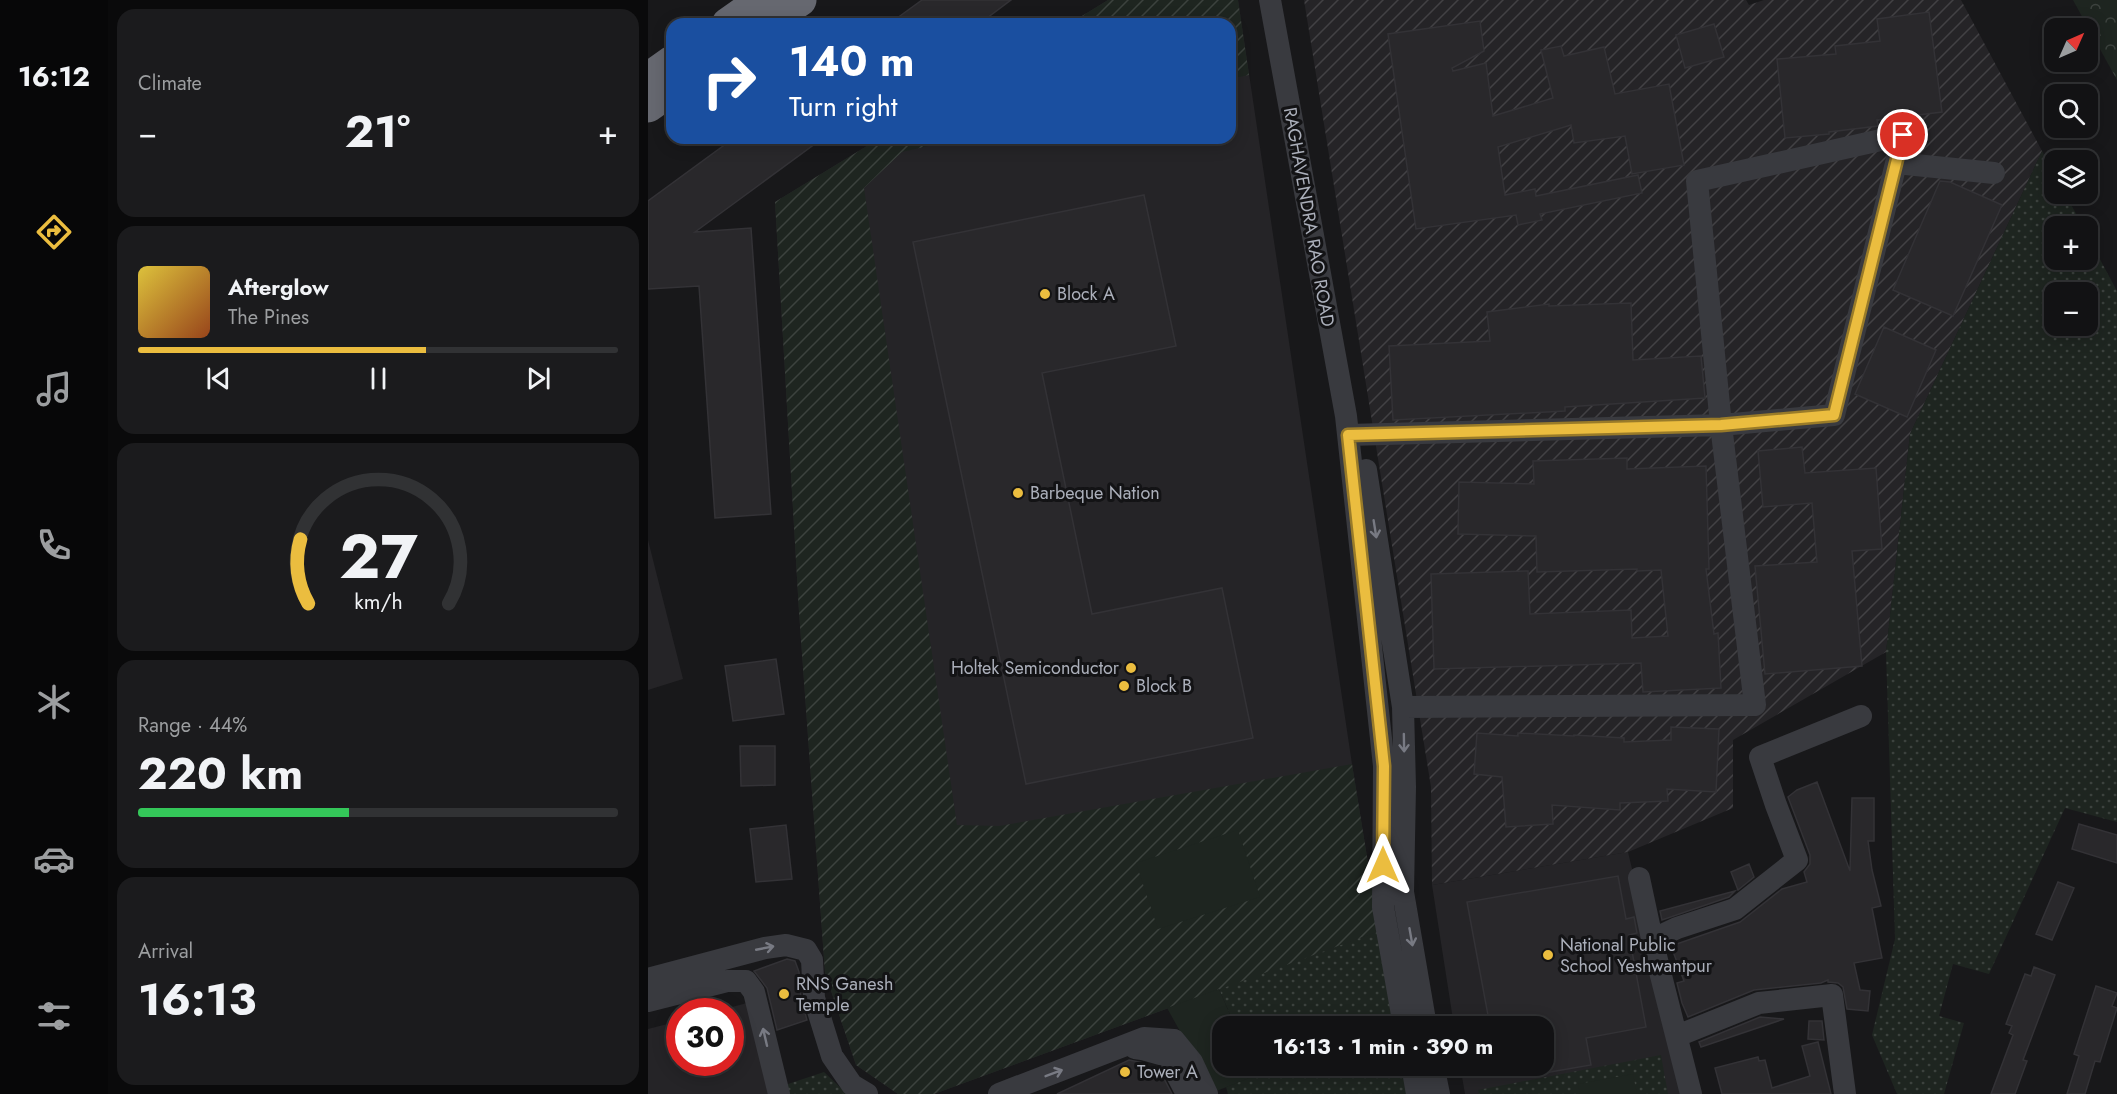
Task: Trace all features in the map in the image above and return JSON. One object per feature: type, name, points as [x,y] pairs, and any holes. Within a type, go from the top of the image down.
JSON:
[{"type":"highway","points":[[736,18],[762,0]]},
{"type":"highway","points":[[774,18],[800,0]]},
{"type":"highway","points":[[648,79],[666,66]]},
{"type":"highway","points":[[648,106],[666,93]]},
{"type":"street","name":"RAGHAVENDRA RAO ROAD","points":[[1269,0],[1348,435],[1384,766],[1383,907],[1402,1016]]},
{"type":"street","points":[[1348,435],[1721,425],[1834,415],[1903,135],[1697,181],[1721,425],[1755,705],[1403,707]]},
{"type":"street","points":[[1896,163],[1994,173]]},
{"type":"street","name":"RAGHAVENDRA RAO ROAD","points":[[1348,435],[1364,458],[1403,707],[1406,787],[1403,892],[1424,1016]]},
{"type":"street","points":[[1652,940],[1677,928],[1736,909],[1797,860],[1760,757],[1861,716]]},
{"type":"street","points":[[1639,878],[1652,940],[1691,1094]]},
{"type":"street","points":[[648,979],[765,948],[786,945],[806,951],[812,960],[814,998],[832,1056],[852,1085],[867,1094]]},
{"type":"street","points":[[723,959],[727,981]]},
{"type":"street","points":[[648,1001],[727,981],[746,981],[754,992],[779,1094]]},
{"type":"street","points":[[1677,1036],[1759,1004],[1832,995],[1845,1094]]},
{"type":"street","points":[[999,1094],[1144,1038],[1174,1040],[1192,1062],[1207,1094]]},
{"type":"street","points":[[1119,1048],[1142,1048],[1167,1056],[1187,1094]]},
{"type":"street","points":[[1414,1076],[1417,1094]]},
{"type":"street","points":[[1435,1076],[1439,1094]]},
{"type":"shaded area","points":[[1108,0],[1238,0],[1379,931],[934,1094],[898,1094],[856,1065],[825,973],[799,612],[775,202],[870,144],[1236,144],[1236,18],[1079,18]]},
{"type":"shaded area","points":[[1304,0],[1746,0],[1749,5],[1764,0],[1961,0],[2042,151],[1910,434],[1886,652],[1733,740],[1733,808],[1628,852],[1432,885],[1431,787]]},
{"type":"shaded area","points":[[648,540],[683,679],[648,690]]},
{"type":"shaded area","name":"National Public School Yeshwantpur","points":[[1628,852],[1686,1094],[1465,1094],[1462,1076],[1554,1076],[1554,1016],[1452,1016],[1432,885]]},
{"type":"shaded area","points":[[747,1003],[774,1094],[648,1094],[648,1029],[666,1024],[666,1076],[744,1076],[744,1004]]},
{"type":"green space","points":[[1108,0],[1238,0],[1249,75],[1236,78],[1236,18],[1079,18]]},
{"type":"green space","points":[[2073,0],[2117,0],[2117,80],[2098,45],[2098,18],[2083,18]]},
{"type":"green space","points":[[870,144],[937,144],[902,152],[864,188],[957,825],[999,826],[1352,764],[1379,931],[934,1094],[898,1094],[856,1065],[825,973],[799,612],[775,202]]},
{"type":"green space","points":[[2042,151],[2044,155],[2044,204],[2071,204],[2077,216],[2044,216],[2044,270],[2098,270],[2098,256],[2117,291],[2117,822],[2065,808],[1989,974],[1953,964],[1939,1016],[1964,1023],[1944,1094],[1897,1094],[1872,1035],[1895,939],[1886,652],[1910,434]]},
{"type":"green space","points":[[1238,830],[1260,897],[1158,929],[1136,863]]},
{"type":"green space","points":[[1379,931],[1395,1016],[1231,1016],[1219,989]]},
{"type":"green space","points":[[1219,989],[1231,1016],[1212,1016],[1212,1076],[1254,1076],[1214,1092],[1167,1008]]},
{"type":"green space","points":[[1661,1055],[1668,1094],[1479,1094],[1478,1090]]},
{"type":"green space","points":[[824,1072],[847,1094],[785,1094],[782,1086]]},
{"type":"green space","points":[[1633,1074],[1637,1094],[1580,1094],[1578,1084]]},
{"type":"green space","points":[[1254,1076],[1406,1076],[1409,1094],[1228,1094],[1226,1087]]},
{"type":"building","points":[[922,0],[1011,0],[987,18],[897,18]]},
{"type":"building","points":[[1929,12],[1942,112],[1877,120],[1878,126],[1785,138],[1777,59],[1836,54],[1835,46],[1880,41],[1877,19]]},
{"type":"building","points":[[1480,21],[1484,51],[1452,68],[1453,71],[1486,63],[1493,116],[1553,98],[1541,50],[1561,46],[1564,56],[1604,47],[1615,94],[1669,84],[1684,165],[1632,174],[1625,136],[1574,143],[1571,125],[1498,147],[1505,195],[1535,189],[1536,196],[1638,175],[1642,193],[1540,214],[1542,220],[1518,225],[1516,215],[1416,229],[1388,34]]},
{"type":"building","points":[[1714,24],[1724,57],[1685,68],[1676,35]]},
{"type":"building","points":[[726,144],[815,144],[695,232],[751,228],[771,514],[715,518],[699,286],[648,289],[648,201]]},
{"type":"building","points":[[1940,181],[1950,182],[2002,205],[1953,316],[1893,290]]},
{"type":"building","points":[[1144,195],[1176,346],[1042,373],[1092,614],[1222,588],[1253,738],[1026,784],[913,242]]},
{"type":"building","points":[[1631,303],[1633,360],[1701,356],[1705,398],[1565,407],[1565,411],[1393,420],[1389,346],[1490,341],[1487,312],[1549,304],[1549,306]]},
{"type":"building","points":[[1884,327],[1936,350],[1907,417],[1855,394]]},
{"type":"building","points":[[1802,447],[1805,473],[1876,468],[1882,549],[1852,551],[1862,666],[1765,674],[1755,566],[1817,562],[1812,503],[1763,507],[1758,451]]},
{"type":"building","points":[[1627,458],[1627,469],[1706,466],[1709,569],[1706,569],[1714,634],[1718,633],[1721,688],[1643,692],[1641,663],[1434,669],[1431,574],[1528,571],[1530,614],[1631,610],[1632,638],[1668,636],[1661,570],[1537,572],[1536,536],[1458,534],[1459,482],[1534,484],[1533,461]]},
{"type":"building","points":[[776,659],[784,714],[733,721],[725,666]]},
{"type":"building","points":[[1671,727],[1719,729],[1716,792],[1667,789],[1668,801],[1620,803],[1620,810],[1552,805],[1553,824],[1506,827],[1502,777],[1474,774],[1477,733],[1624,738],[1624,742],[1671,740]]},
{"type":"building","points":[[740,746],[775,746],[775,785],[741,786]]},
{"type":"building","points":[[1817,782],[1850,871],[1852,798],[1874,798],[1874,841],[1868,841],[1881,906],[1872,908],[1882,958],[1854,963],[1860,990],[1870,991],[1868,1011],[1847,1009],[1843,987],[1838,983],[1828,982],[1828,980],[1821,983],[1754,990],[1688,1017],[1677,983],[1684,981],[1671,946],[1740,922],[1782,889],[1807,882],[1804,872],[1810,864],[1810,855],[1788,797],[1797,790]]},
{"type":"building","points":[[2079,824],[2117,835],[2117,863],[2072,849]]},
{"type":"building","points":[[786,825],[792,879],[756,882],[750,829]]},
{"type":"building","points":[[1749,864],[1754,877],[1738,890],[1731,872]]},
{"type":"building","points":[[1618,876],[1626,919],[1634,917],[1637,933],[1629,935],[1646,1027],[1586,1038],[1591,1065],[1554,1071],[1554,1016],[1488,1016],[1467,902]]},
{"type":"building","points":[[2058,882],[2074,888],[2052,940],[2036,934]]},
{"type":"building","points":[[1735,891],[1729,897],[1662,920],[1660,911]]},
{"type":"building","name":"RNS Ganesh Temple","points":[[787,959],[795,961],[799,972],[801,999],[807,1020],[777,1030],[767,988],[754,971]]},
{"type":"building","points":[[2034,967],[2055,975],[2023,1060],[2027,1061],[2015,1094],[1991,1094],[2013,1035],[2009,1033],[2012,1026],[2006,1024],[2025,974],[2031,976]]},
{"type":"building","points":[[2096,986],[2117,993],[2112,1006],[2117,1008],[2100,1062],[2095,1061],[2085,1094],[2067,1094],[2079,1056],[2074,1054]]},
{"type":"building","points":[[1760,1017],[1784,1019],[1701,1047],[1699,1042]]},
{"type":"building","points":[[1809,1021],[1822,1021],[1824,1040],[1808,1039]]},
{"type":"building","points":[[1818,1042],[1831,1094],[1722,1094],[1715,1068],[1758,1057],[1759,1061],[1765,1060],[1772,1088],[1810,1076],[1802,1046]]},
{"type":"building","name":"Tower A","points":[[1129,1060],[1143,1063],[1149,1076],[1160,1071],[1172,1094],[1057,1094]]},
{"type":"place","name":"Block A","points":[[1045,294]]},
{"type":"place","name":"Barbeque Nation","points":[[1018,493]]},
{"type":"place","name":"Holtek Semiconductor","points":[[1131,668]]},
{"type":"place","name":"Block B","points":[[1124,686]]},
{"type":"place","name":"National Public School Yeshwantpur","points":[[1548,955]]},
{"type":"place","name":"RNS Ganesh Temple","points":[[784,994]]},
{"type":"place","name":"Tower A","points":[[1125,1072]]},
{"type":"route","points":[[1383,865],[1384,766],[1348,435],[1721,425],[1834,415],[1903,135]]}]
